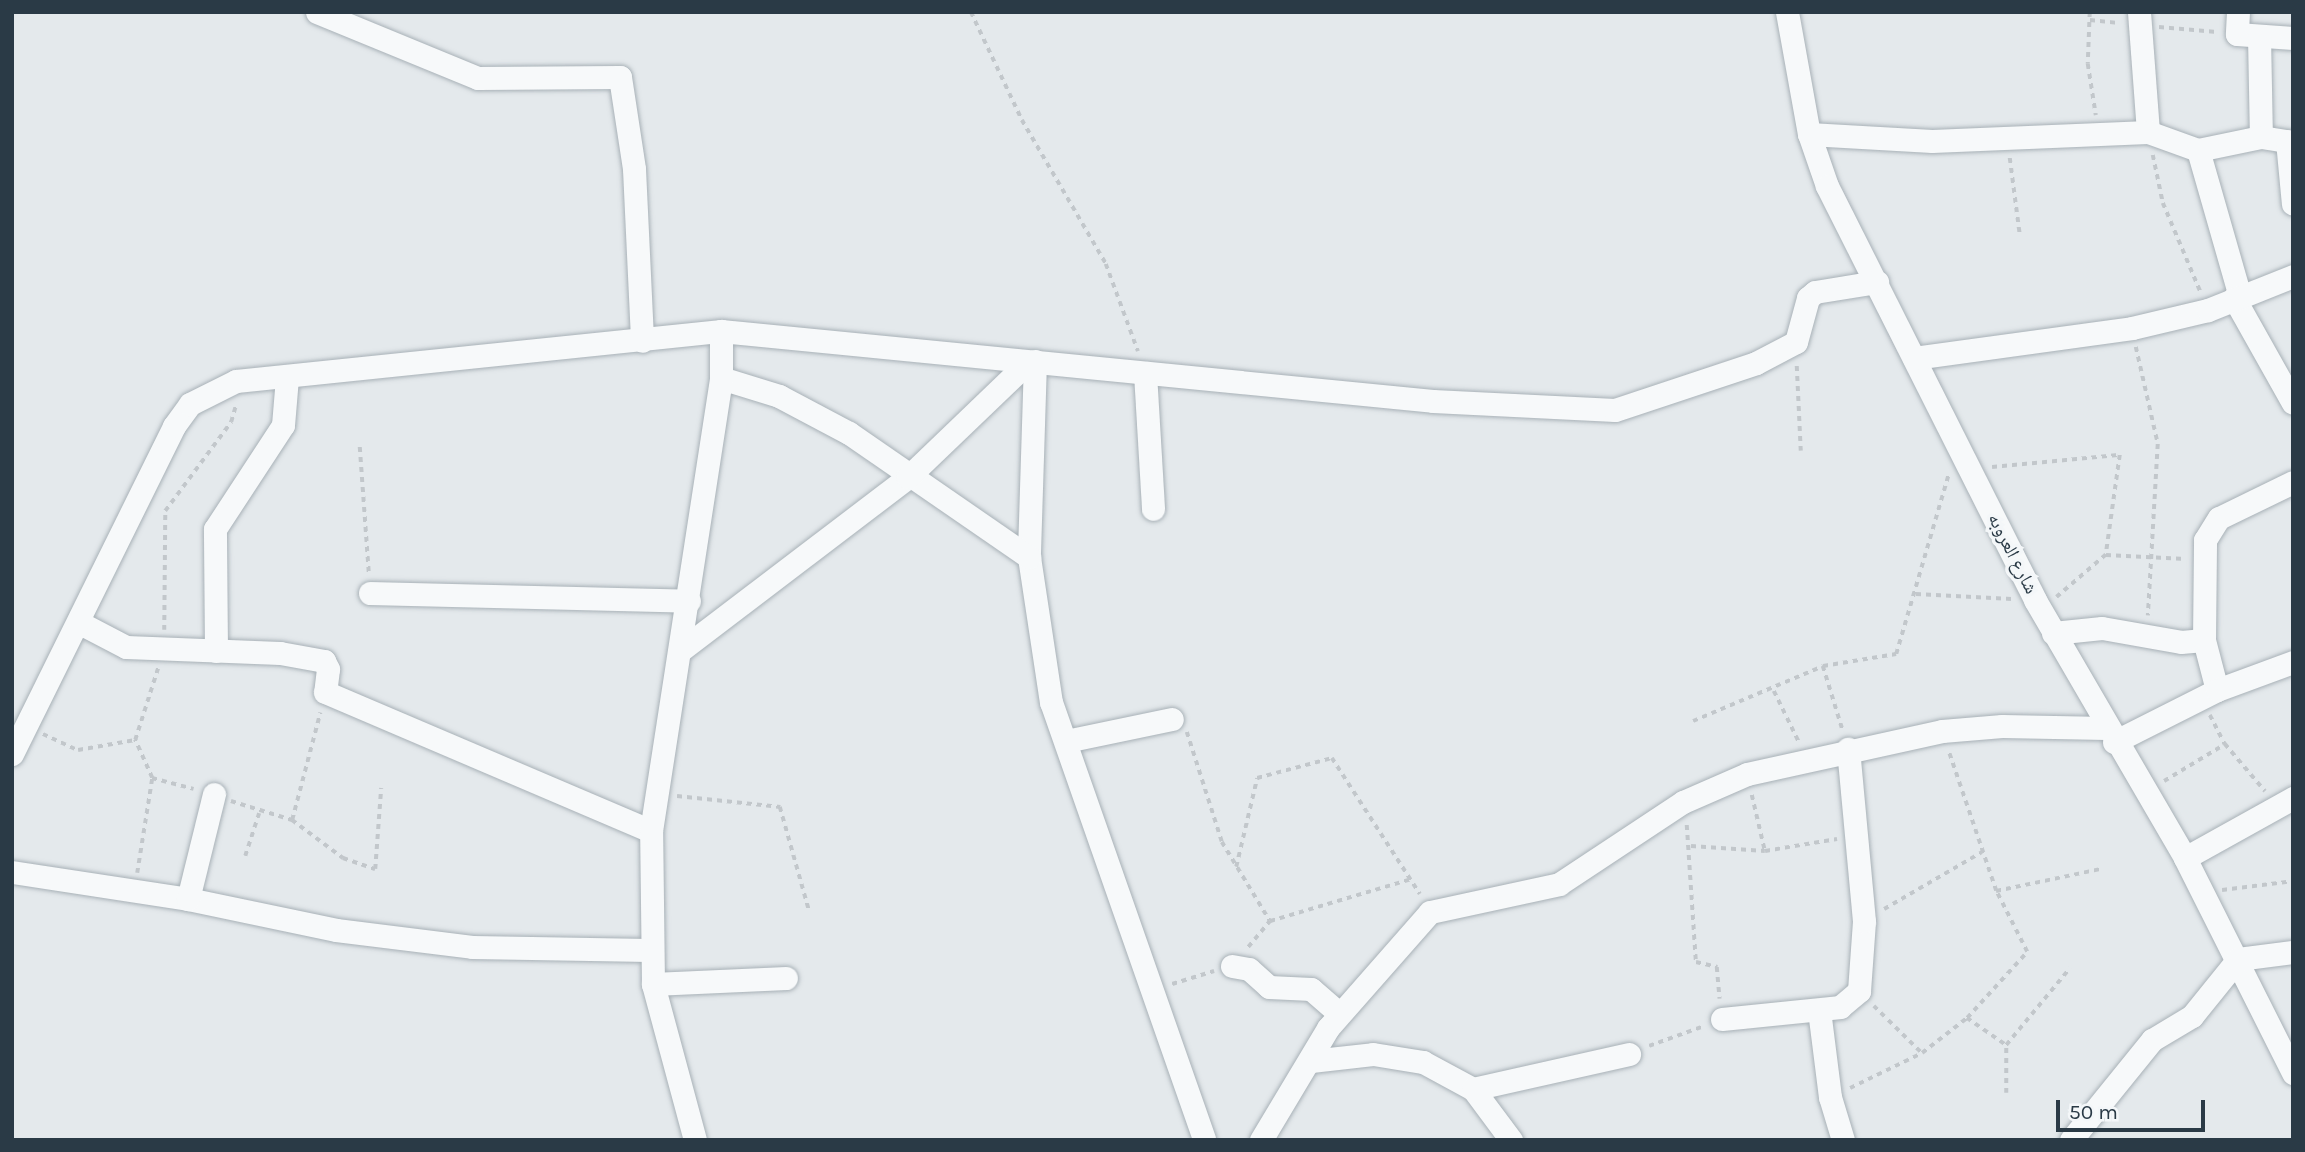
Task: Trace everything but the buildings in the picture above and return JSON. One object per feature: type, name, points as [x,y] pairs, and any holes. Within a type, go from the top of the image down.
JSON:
[{"type":"street","points":[[317,12],[478,78],[621,77],[634,169],[642,341]]},
{"type":"street","name":"شارع العروبه","points":[[1787,12],[1809,134],[1828,186],[2038,606],[2110,735],[2185,858],[2293,1073]]},
{"type":"street","points":[[2139,19],[2148,132]]},
{"type":"street","points":[[2261,137],[2245,27],[2293,38]]},
{"type":"street","points":[[1809,134],[2007,138],[2148,132],[2198,150],[2261,137],[2290,141],[2293,204]]},
{"type":"street","points":[[2198,150],[2237,296],[2293,403]]},
{"type":"street","points":[[1914,358],[2132,328],[2208,310],[2237,296],[2293,276]]},
{"type":"street","points":[[12,754],[174,426],[190,404],[236,381],[721,331],[1433,401],[1615,410],[1756,363],[1796,342],[1808,298],[1815,292],[1877,282]]},
{"type":"street","points":[[695,1140],[653,984],[649,950],[652,831],[721,379],[721,331]]},
{"type":"street","points":[[681,650],[908,477],[1031,361]]},
{"type":"street","points":[[1031,361],[1028,557],[1051,702],[1204,1140]]},
{"type":"street","points":[[1145,373],[1153,509]]},
{"type":"street","points":[[216,651],[215,529],[283,425],[287,377]]},
{"type":"street","points":[[721,379],[800,405],[1028,557]]},
{"type":"street","points":[[2210,694],[2204,640],[2205,540],[2218,518],[2293,482]]},
{"type":"street","points":[[370,593],[689,601]]},
{"type":"street","points":[[78,622],[126,647],[216,651],[324,661],[326,692],[652,831]]},
{"type":"street","points":[[2053,633],[2102,628],[2204,640]]},
{"type":"street","points":[[1261,1140],[1339,1013],[1430,912],[1559,884],[1683,802],[1747,774],[1807,758],[1942,731],[2002,726],[2110,735],[2293,662]]},
{"type":"street","points":[[1066,741],[1172,719]]},
{"type":"street","points":[[1722,1019],[1840,1007],[1859,991],[1864,921],[1848,749]]},
{"type":"street","points":[[188,899],[214,794]]},
{"type":"street","points":[[2185,858],[2285,802]]},
{"type":"street","points":[[12,872],[188,899],[336,930],[472,947],[649,950]]},
{"type":"street","points":[[2071,1140],[2152,1040],[2192,1016],[2238,959],[2293,952]]},
{"type":"street","points":[[1232,966],[1249,968],[1269,987],[1311,989],[1339,1013]]},
{"type":"street","points":[[653,984],[786,978]]},
{"type":"street","points":[[1819,1010],[1830,1097],[1843,1140]]},
{"type":"street","points":[[1473,1089],[1629,1054]]},
{"type":"street","points":[[1311,1061],[1391,1056],[1423,1062],[1473,1089],[1511,1140]]},
{"type":"path","points":[[971,12],[1022,120],[1106,264],[1145,373]]},
{"type":"path","points":[[2090,12],[2088,64],[2099,134]]},
{"type":"path","points":[[2091,20],[2139,19],[2245,27]]},
{"type":"path","points":[[2148,132],[2163,203],[2208,310]]},
{"type":"path","points":[[2007,138],[2020,236]]},
{"type":"path","points":[[2132,328],[2158,444],[2153,559],[2146,635]]},
{"type":"path","points":[[1796,342],[1801,451]]},
{"type":"path","points":[[134,891],[152,778],[135,740],[164,649],[165,511],[232,422],[236,381]]},
{"type":"path","points":[[1693,721],[1774,691],[1823,666],[1896,654],[1916,594],[1956,443]]},
{"type":"path","points":[[360,447],[370,593]]},
{"type":"path","points":[[1969,469],[2120,455],[2106,555]]},
{"type":"path","points":[[1916,594],[2038,606],[2106,555],[2153,559],[2206,559]]},
{"type":"path","points":[[1823,666],[1848,749]]},
{"type":"path","points":[[1774,691],[1807,758]]},
{"type":"path","points":[[292,820],[326,692]]},
{"type":"path","points":[[2210,694],[2225,744],[2285,802]]},
{"type":"path","points":[[1172,719],[1186,730],[1222,842],[1270,921],[1412,879]]},
{"type":"path","points":[[26,726],[78,750],[135,740]]},
{"type":"path","points":[[1830,1097],[1922,1054],[1966,1017],[2027,952],[1996,891],[1942,731]]},
{"type":"path","points":[[2145,792],[2225,744]]},
{"type":"path","points":[[1236,867],[1257,778],[1332,758],[1412,879],[1430,912]]},
{"type":"path","points":[[1747,774],[1765,850]]},
{"type":"path","points":[[152,778],[214,794],[259,813],[292,820],[343,858],[374,869],[381,788]]},
{"type":"path","points":[[657,794],[780,807],[809,910]]},
{"type":"path","points":[[1629,1054],[1722,1019],[1717,967],[1696,962],[1690,846],[1683,802]]},
{"type":"path","points":[[245,856],[259,813]]},
{"type":"path","points":[[1690,846],[1765,850],[1856,836]]},
{"type":"path","points":[[1864,921],[1982,852]]},
{"type":"path","points":[[1996,891],[2100,869]]},
{"type":"path","points":[[2203,892],[2293,881]]},
{"type":"path","points":[[2006,1093],[2006,1045],[2070,968]]},
{"type":"path","points":[[1859,991],[1922,1054]]},
{"type":"path","points":[[1966,1017],[2006,1045]]}]
